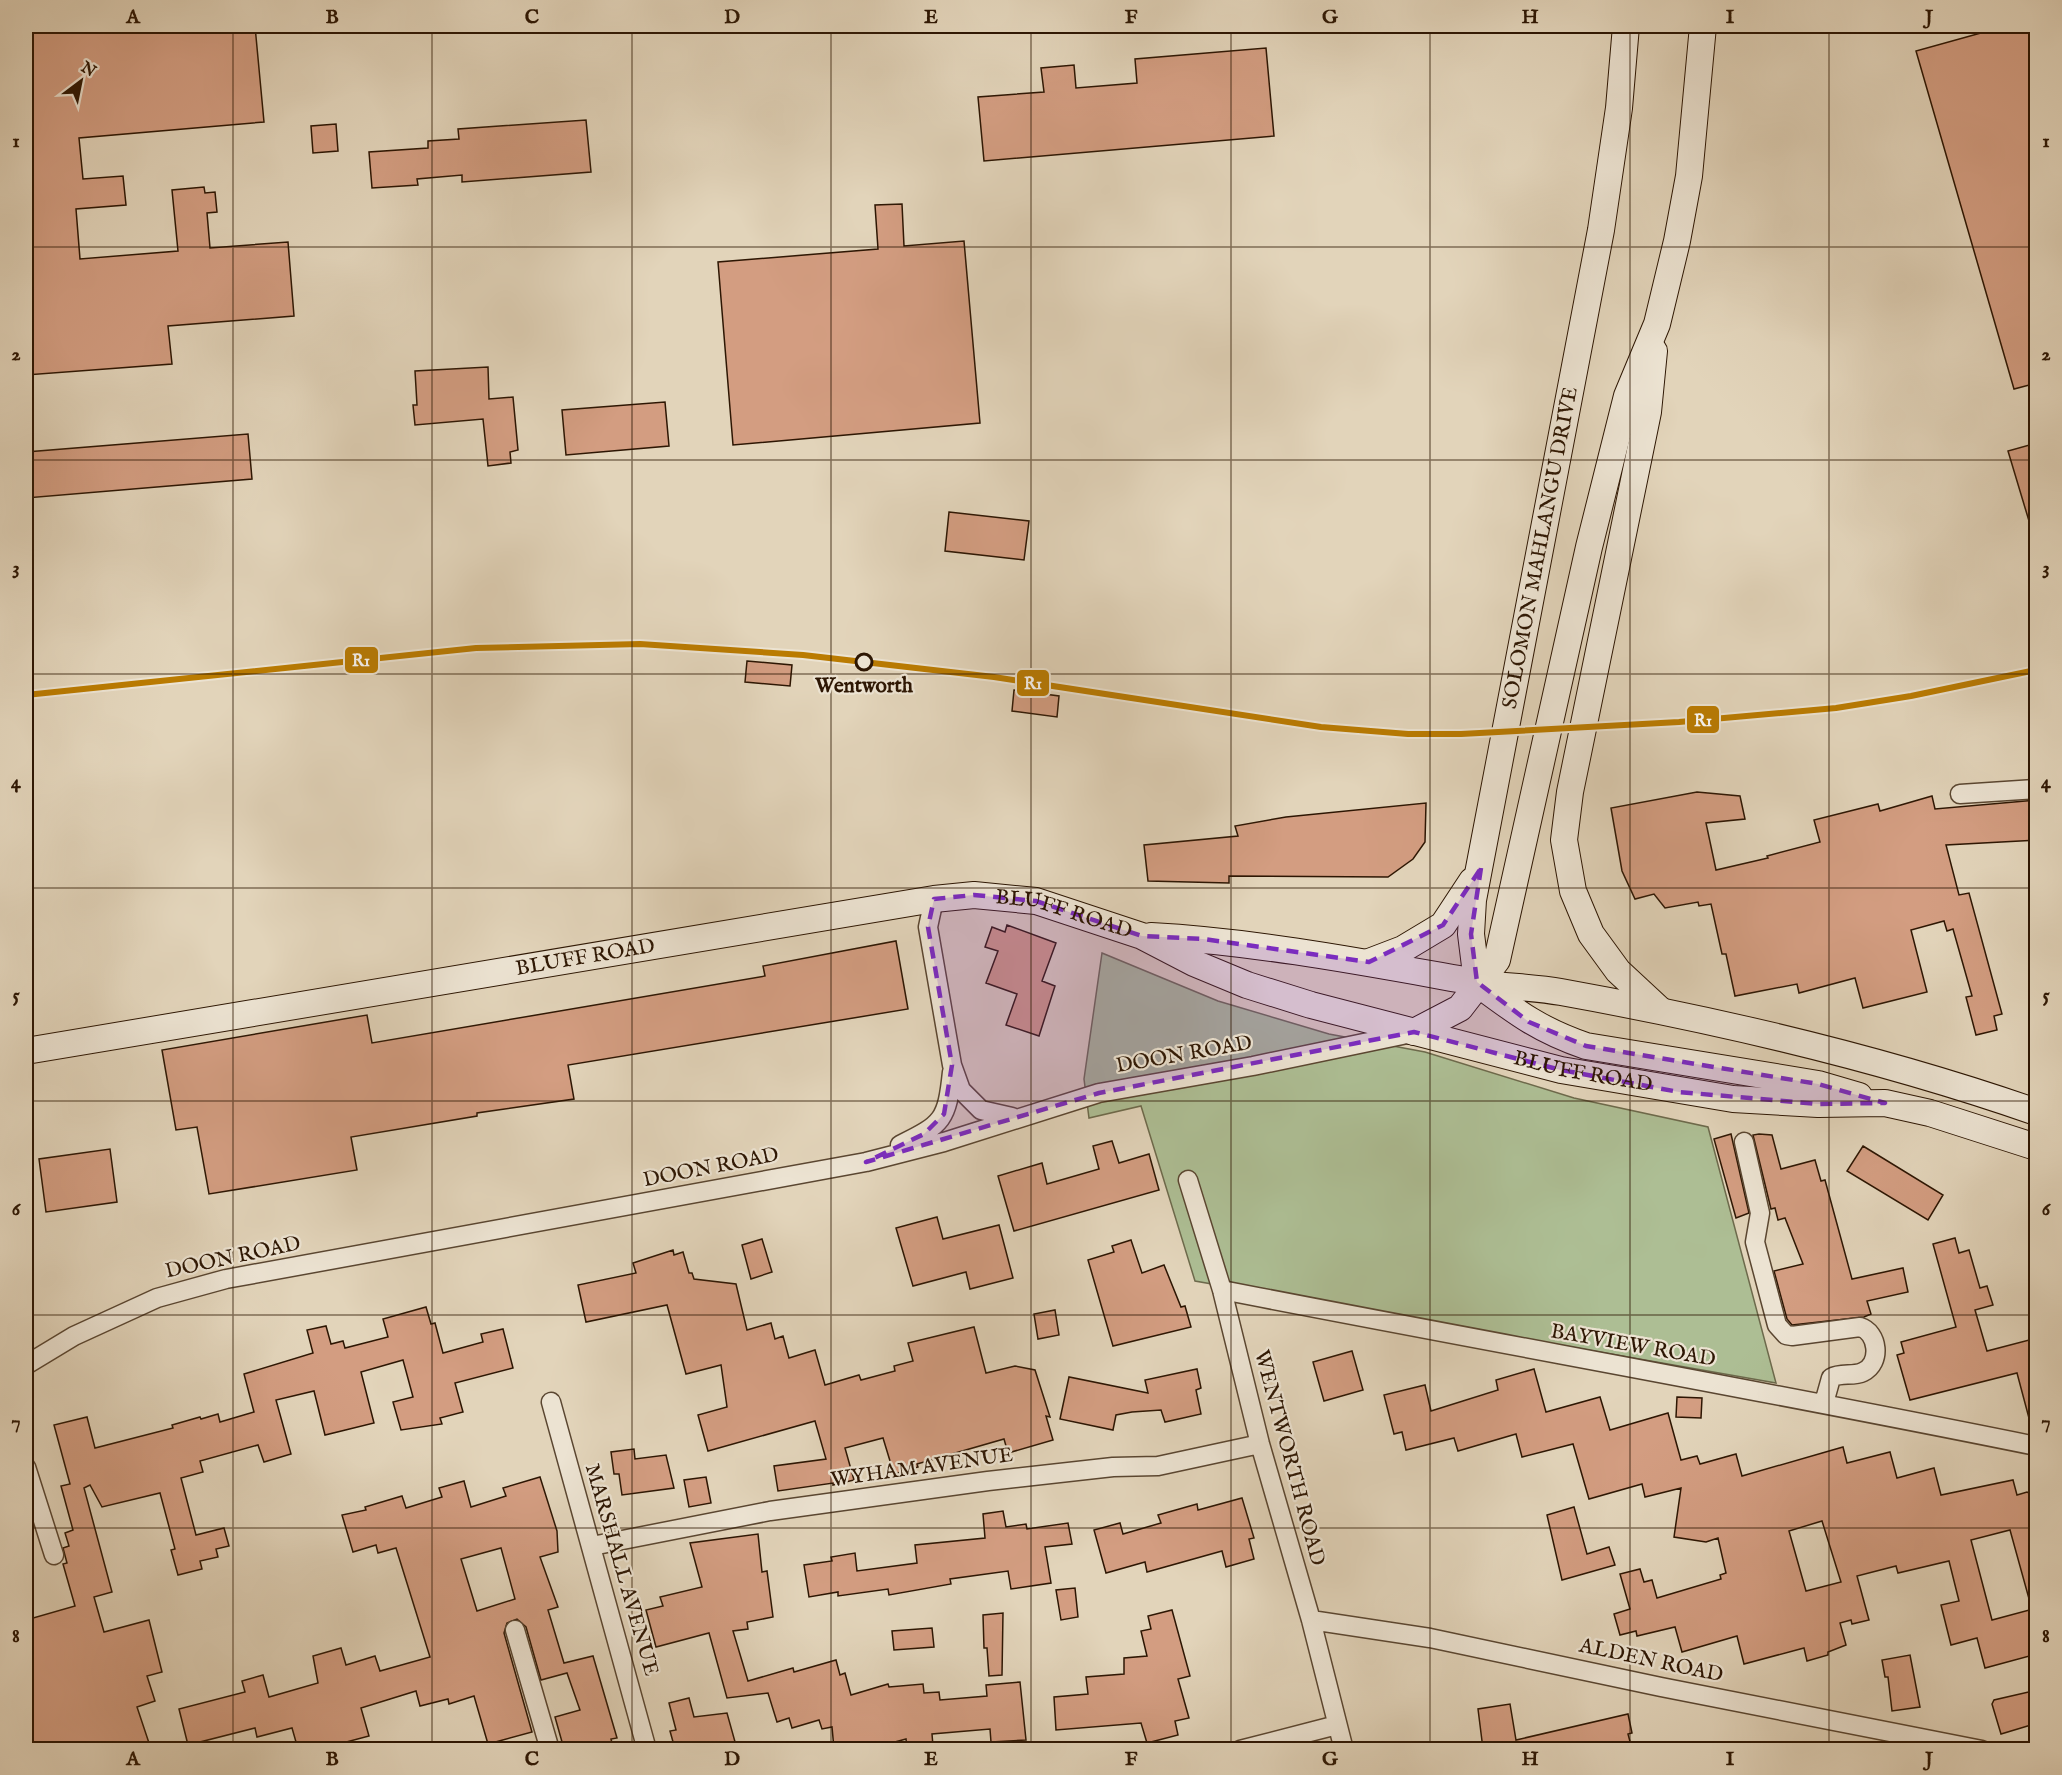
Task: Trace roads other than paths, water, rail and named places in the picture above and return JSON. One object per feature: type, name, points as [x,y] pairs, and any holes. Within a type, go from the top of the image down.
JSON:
[{"type":"main road","name":"SOLOMON MAHLANGU DRIVE","points":[[1477,982],[1471,934],[1473,900],[1524,643],[1610,182],[1626,26]]},
{"type":"main road","name":"SOLOMON MAHLANGU DRIVE","points":[[1477,982],[1497,960],[1589,547],[1627,396],[1657,324],[1689,176],[1703,26]]},
{"type":"main road","points":[[1657,324],[1648,412],[1568,807],[1564,840],[1573,891],[1591,934],[1618,971],[1660,1010]]},
{"type":"main road","points":[[1368,962],[1403,949],[1443,925],[1480,868]]},
{"type":"main road","name":"BLUFF ROAD","points":[[26,1051],[934,899],[984,895],[1036,901],[1142,936],[1194,963],[1247,985],[1561,1070],[1679,1092],[1818,1104],[1885,1103],[1930,1113],[2037,1147]]},
{"type":"main road","name":"BLUFF ROAD","points":[[1142,936],[1203,939],[1368,962],[1477,982],[1557,991],[1660,1010],[1902,1068],[2037,1112]]},
{"type":"main road","points":[[1414,1032],[1460,1008],[1477,982],[1529,1022],[1553,1035],[1587,1046],[1818,1084],[1885,1103]]},
{"type":"street","points":[[1960,794],[2037,789]]},
{"type":"street","points":[[934,899],[928,927],[952,1065],[961,1090],[975,1106],[993,1114],[1018,1118]]},
{"type":"street","name":"DOON ROAD","points":[[26,1365],[74,1336],[157,1298],[226,1279],[866,1162],[944,1142],[1099,1093],[1253,1066],[1414,1032]]},
{"type":"street","points":[[866,1162],[935,1126],[944,1114],[952,1065]]},
{"type":"street","points":[[1744,1142],[1760,1213],[1755,1242],[1777,1325],[1781,1331],[1792,1336],[1860,1327],[1870,1331],[1873,1336],[1876,1353],[1870,1367],[1863,1372],[1831,1378],[1824,1403]]},
{"type":"street","name":"WENTWORTH ROAD","points":[[1188,1180],[1222,1290],[1260,1444],[1311,1620],[1344,1749]]},
{"type":"street","name":"BAYVIEW ROAD","points":[[1222,1290],[1654,1374],[1824,1403],[2037,1446]]},
{"type":"street","name":"MARSHALL AVENUE","points":[[551,1402],[647,1749]]},
{"type":"street","name":"WYHAM AVENUE","points":[[592,1546],[770,1511],[999,1479],[1113,1467],[1158,1466],[1260,1444]]},
{"type":"street","points":[[26,1467],[54,1555]]},
{"type":"street","name":"ALDEN ROAD","points":[[1311,1620],[1430,1638],[1661,1687],[1982,1749]]},
{"type":"street","points":[[515,1630],[550,1749]]},
{"type":"street","points":[[1240,1749],[1337,1725]]},
{"type":"place","name":"Wentworth","points":[[864,662]]}]
